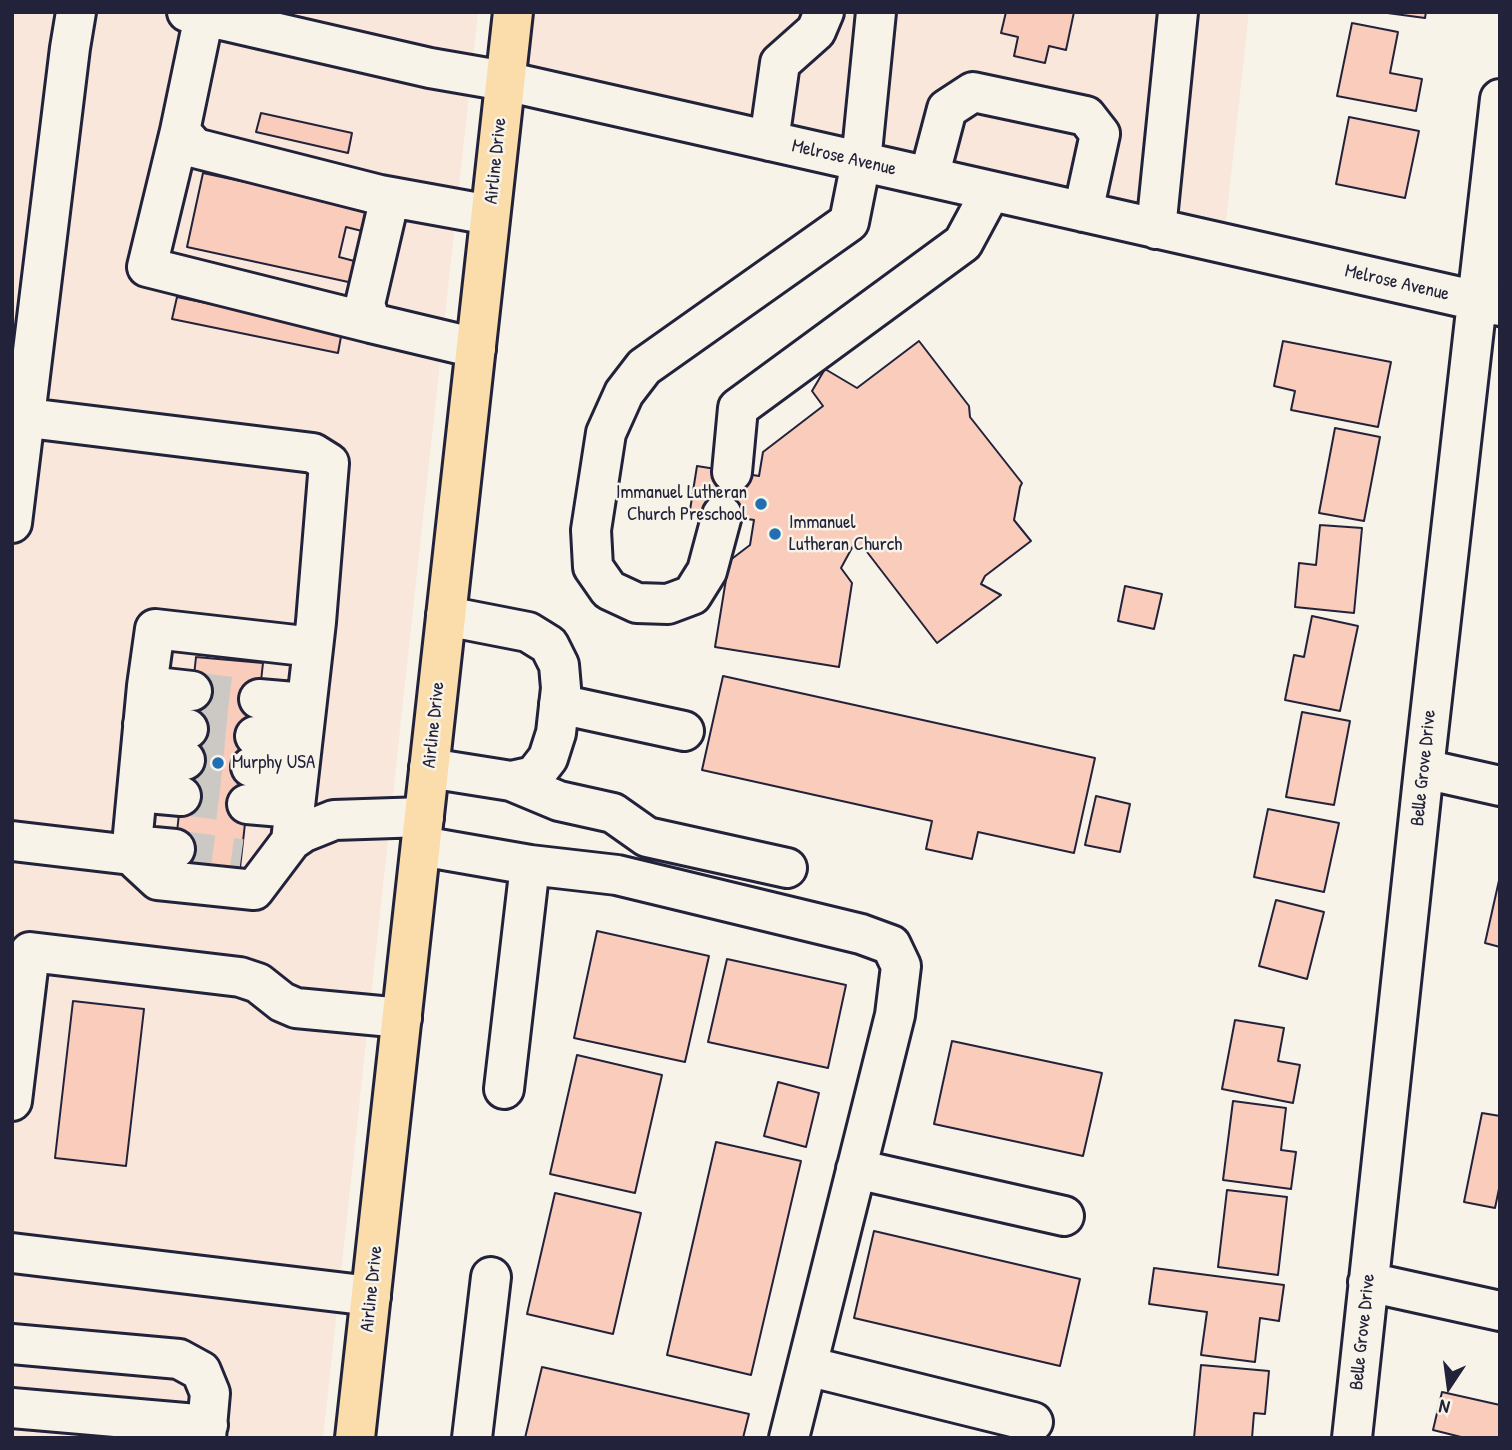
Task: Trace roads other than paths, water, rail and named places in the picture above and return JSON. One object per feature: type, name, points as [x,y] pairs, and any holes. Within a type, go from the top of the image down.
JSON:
[{"type":"main road","name":"Airline Drive","points":[[355,1438],[513,12]]},
{"type":"street","points":[[12,523],[19,416],[76,12]]},
{"type":"street","points":[[769,141],[780,63],[816,31],[824,12]]},
{"type":"street","points":[[722,515],[707,570],[692,595],[680,600],[668,604],[637,603],[608,590],[593,566],[592,530],[606,433],[624,393],[644,367],[849,222],[861,162],[876,12]]},
{"type":"street","points":[[1156,229],[1178,12]]},
{"type":"street","points":[[196,14],[188,139],[147,267],[476,348]]},
{"type":"street","name":"Melrose Avenue","points":[[196,14],[312,26],[430,68],[505,81],[1489,304]]},
{"type":"street","points":[[929,177],[947,109],[973,92],[1086,116],[1100,134],[1083,212]]},
{"type":"street","name":"Belle Grove Drive","points":[[1352,1438],[1424,769],[1489,304],[1500,99]]},
{"type":"street","points":[[188,139],[390,197],[490,215]]},
{"type":"street","points":[[732,472],[738,408],[963,243],[991,191]]},
{"type":"street","points":[[371,323],[365,304],[390,197]]},
{"type":"street","points":[[19,416],[313,453],[329,463],[313,647],[306,703],[283,814],[254,890],[158,880],[132,850],[156,617],[313,647]]},
{"type":"street","points":[[446,616],[528,632],[549,645],[559,665],[561,688],[555,733],[548,758],[534,776],[511,781]]},
{"type":"street","points":[[147,686],[192,691]]},
{"type":"street","points":[[259,699],[306,703]]},
{"type":"street","points":[[559,704],[684,731]]},
{"type":"street","points":[[141,757],[185,762],[141,757]]},
{"type":"street","points":[[429,768],[511,781],[559,801],[613,813],[647,837],[787,868]]},
{"type":"street","points":[[283,814],[251,769],[283,814],[304,832],[334,820],[422,832],[530,865],[617,875],[861,934],[891,945],[901,966],[895,1015],[789,1438]]},
{"type":"street","points":[[1424,769],[1500,786]]},
{"type":"street","points":[[12,841],[132,850],[175,849]]},
{"type":"street","points":[[504,1089],[530,865]]},
{"type":"street","points":[[12,1101],[30,952],[240,977],[258,983],[282,1002],[296,1008],[402,1018]]},
{"type":"street","points":[[856,1169],[1064,1216]]},
{"type":"street","points":[[12,1253],[371,1296]]},
{"type":"street","points":[[472,1438],[491,1278]]},
{"type":"street","points":[[1368,1282],[1500,1311]]},
{"type":"street","points":[[12,1344],[179,1359],[201,1371],[210,1393],[207,1431],[12,1408]]},
{"type":"street","points":[[807,1366],[1033,1422]]},
{"type":"tunnel","points":[[192,691],[259,699]]},
{"type":"tunnel","points":[[188,729],[255,736]]},
{"type":"tunnel","points":[[185,760],[251,767]]},
{"type":"tunnel","points":[[181,796],[247,804]]},
{"type":"tunnel","points":[[175,849],[241,858]]},
{"type":"place","name":"Immanuel Lutheran Church Preschool","points":[[761,504]]},
{"type":"place","name":"Immanuel Lutheran Church","points":[[775,534]]},
{"type":"place","name":"Murphy USA","points":[[218,763]]}]
